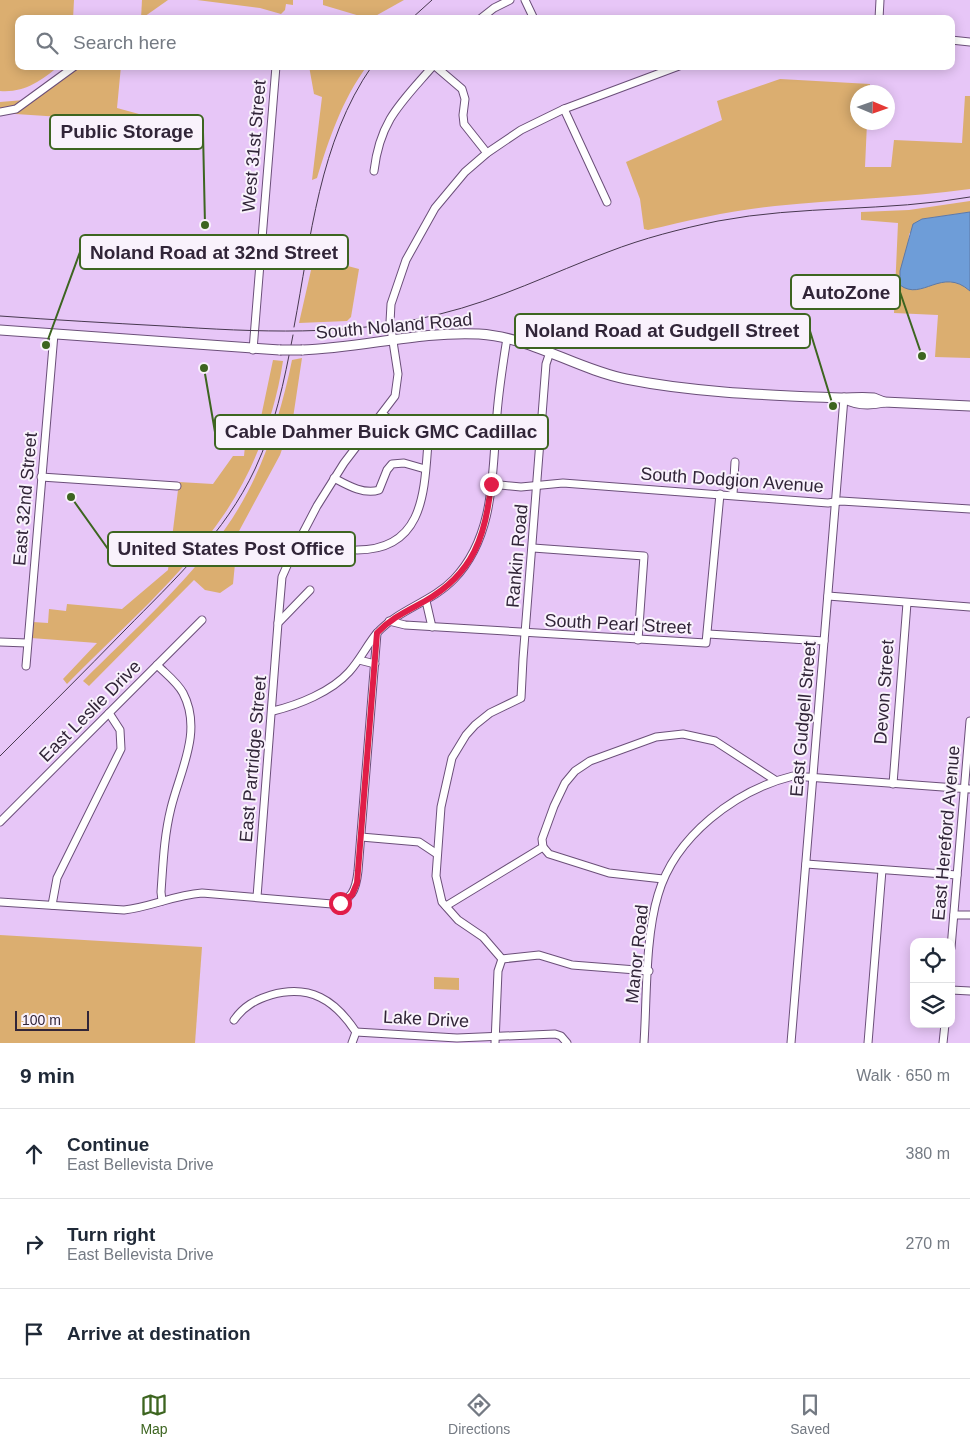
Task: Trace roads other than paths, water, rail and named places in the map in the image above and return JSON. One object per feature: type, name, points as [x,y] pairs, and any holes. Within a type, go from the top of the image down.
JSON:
[{"type":"main road","name":"South Noland Road","points":[[0,330],[252,350],[339,349],[455,333],[507,338],[616,377],[653,384],[683,388],[844,398],[852,402],[871,404],[884,402],[970,406]]},
{"type":"street","points":[[485,15],[510,0]]},
{"type":"street","points":[[525,0],[532,15]]},
{"type":"street","points":[[879,15],[880,0]]},
{"type":"street","points":[[955,40],[970,42]]},
{"type":"street","points":[[0,112],[16,109],[69,70]]},
{"type":"street","name":"West 31st Street","points":[[252,350],[276,70]]},
{"type":"street","points":[[374,171],[377,147],[383,130],[402,102],[430,70]]},
{"type":"street","points":[[439,70],[462,89],[465,99],[464,124],[487,153]]},
{"type":"street","name":"East Partridge Street","points":[[257,897],[273,711],[280,589],[288,562],[334,478],[364,435],[382,414],[397,390],[398,374],[390,313],[395,289],[409,252],[421,229],[448,191],[487,153],[521,130],[564,109],[668,70]]},
{"type":"street","points":[[564,109],[607,202]]},
{"type":"street","name":"East 32nd Street","points":[[26,666],[54,334]]},
{"type":"street","points":[[273,711],[295,706],[348,674],[377,633],[389,622],[426,601],[454,579],[476,551],[489,508],[499,390],[507,338]]},
{"type":"street","name":"Rankin Road","points":[[446,906],[437,886],[437,854],[441,807],[446,776],[452,758],[467,733],[490,713],[525,699],[525,633],[546,364],[550,352]]},
{"type":"street","name":"East Gudgell Street","points":[[791,1043],[844,398]]},
{"type":"street","points":[[382,414],[398,426],[495,436]]},
{"type":"street","points":[[357,550],[374,549],[397,538],[407,530],[420,509],[429,430]]},
{"type":"street","points":[[733,494],[735,462]]},
{"type":"street","points":[[334,478],[359,489],[373,492],[379,490],[387,470],[392,464],[404,463],[425,469]]},
{"type":"street","points":[[41,477],[177,486]]},
{"type":"street","name":"South Dodgion Avenue","points":[[491,484],[521,487],[563,483],[836,502],[970,509]]},
{"type":"street","points":[[708,634],[720,494]]},
{"type":"street","points":[[533,548],[644,556],[638,640]]},
{"type":"street","points":[[278,623],[310,590]]},
{"type":"street","points":[[828,596],[970,607]]},
{"type":"street","points":[[426,601],[432,627]]},
{"type":"street","name":"Devon Street","points":[[892,784],[907,603]]},
{"type":"street","name":"East Leslie Drive","points":[[0,822],[202,620]]},
{"type":"street","name":"South Pearl Street","points":[[389,622],[432,627],[704,643],[708,641],[708,634],[824,641]]},
{"type":"street","points":[[0,902],[124,910],[142,907],[181,894],[202,893],[332,904],[346,901],[352,895],[357,883],[377,633]]},
{"type":"street","points":[[0,642],[27,643]]},
{"type":"street","points":[[358,660],[375,664]]},
{"type":"street","points":[[157,665],[183,694],[192,726],[189,749],[174,796],[165,836],[162,901]]},
{"type":"street","points":[[52,905],[57,878],[121,748],[120,730],[109,713]]},
{"type":"street","name":"East Hereford Avenue","points":[[952,938],[967,789],[970,722]]},
{"type":"street","points":[[664,879],[609,873],[549,854],[542,847],[542,839],[554,806],[565,783],[575,770],[590,761],[656,737],[684,734],[715,741],[775,780]]},
{"type":"street","name":"Manor Road","points":[[644,1043],[655,908],[664,879],[684,848],[711,817],[775,780],[793,776],[967,789]]},
{"type":"street","points":[[361,837],[419,842],[437,854]]},
{"type":"street","points":[[502,959],[483,937],[458,920],[446,906],[542,847]]},
{"type":"street","points":[[806,864],[957,875]]},
{"type":"street","points":[[868,1043],[882,870]]},
{"type":"street","points":[[954,915],[970,916]]},
{"type":"street","points":[[502,959],[539,955],[572,966],[649,971]]},
{"type":"street","points":[[495,1040],[498,971],[502,959]]},
{"type":"street","points":[[955,990],[970,991]]},
{"type":"street","points":[[234,1020],[242,1008],[258,998],[294,991],[313,994],[334,1005],[356,1032],[352,1043]]},
{"type":"street","points":[[943,1043],[945,1028]]},
{"type":"street","name":"Lake Drive","points":[[356,1032],[495,1040],[556,1034],[561,1036],[567,1043]]},
{"type":"water","points":[[970,212],[970,291],[960,284],[950,282],[916,290],[900,285],[900,271],[913,224],[922,219]]},
{"type":"railway","points":[[415,15],[432,0]]},
{"type":"railway","points":[[294,327],[312,225],[329,159],[340,126],[354,95],[370,70]]},
{"type":"railway","points":[[0,316],[268,331],[303,331],[372,326],[406,321],[462,308],[504,294],[622,247],[662,234],[704,224],[749,216],[907,205],[970,197]]},
{"type":"railway","points":[[0,756],[180,574],[214,535],[229,514],[255,469],[268,437],[282,387],[293,335]]},
{"type":"place","name":"Public Storage","points":[[205,225]]},
{"type":"place","name":"Noland Road at 32nd Street","points":[[46,345]]},
{"type":"place","name":"AutoZone","points":[[922,356]]},
{"type":"place","name":"Cable Dahmer Buick GMC Cadillac","points":[[204,368]]},
{"type":"place","name":"Noland Road at Gudgell Street","points":[[833,406]]},
{"type":"place","name":"United States Post Office","points":[[71,497]]}]
